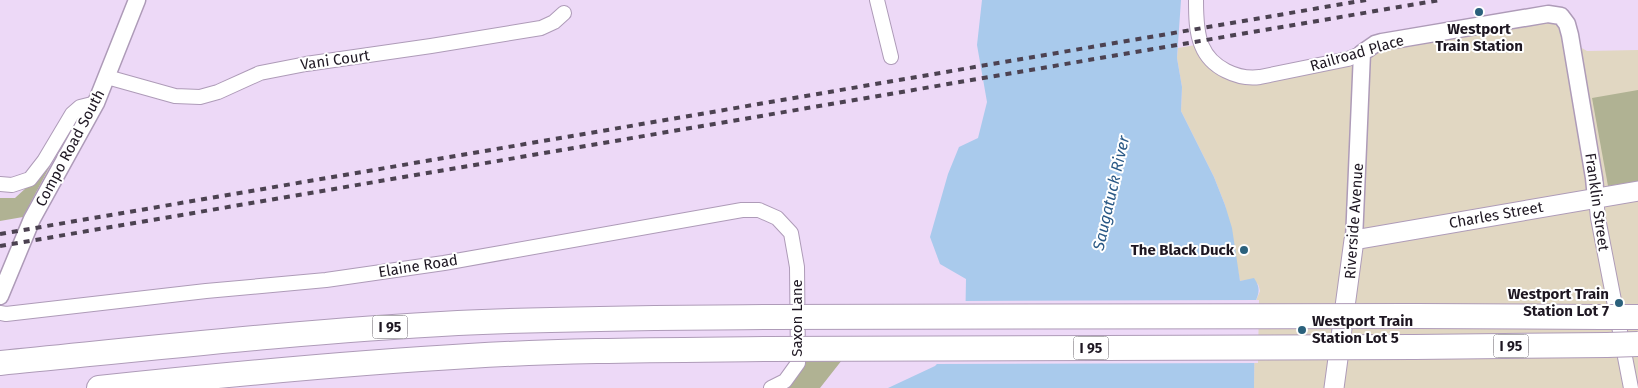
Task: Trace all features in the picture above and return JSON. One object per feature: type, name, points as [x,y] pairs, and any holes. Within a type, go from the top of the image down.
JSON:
[{"type":"highway","name":"I 95","points":[[6,363],[223,341],[418,325],[553,320],[767,317],[1638,317]]},
{"type":"highway","name":"I 95","points":[[99,388],[308,367],[477,355],[596,351],[1638,344]]},
{"type":"main road","name":"Charles Street","points":[[1354,240],[1638,191]]},
{"type":"main road","name":"Riverside Avenue","points":[[1334,388],[1354,240]]},
{"type":"street","name":"Compo Road South","points":[[0,296],[32,219],[96,103],[137,0]]},
{"type":"street","points":[[877,0],[891,57]]},
{"type":"street","name":"Railroad Place","points":[[1196,4],[1198,31],[1203,49],[1224,70],[1242,77],[1260,77],[1348,58],[1382,42],[1548,14],[1561,16]]},
{"type":"street","name":"Vani Court","points":[[107,77],[175,96],[200,97],[218,92],[260,73],[306,64],[541,28],[554,22],[564,13]]},
{"type":"street","name":"Franklin Street","points":[[1561,16],[1567,24],[1570,35],[1594,178],[1598,218],[1631,388]]},
{"type":"street","name":"Riverside Avenue","points":[[1354,240],[1362,53]]},
{"type":"street","points":[[0,184],[12,185],[30,179],[44,161],[72,114],[80,108],[96,103]]},
{"type":"street","name":"Elaine Road","points":[[0,313],[6,314],[206,291],[326,280],[454,261],[742,210],[759,210],[778,218],[791,233],[797,267]]},
{"type":"street","name":"Saxon Lane","points":[[771,388],[785,381],[798,362],[797,267]]},
{"type":"shaded area","points":[[1552,14],[1571,42],[1587,51],[1638,50],[1638,388],[1254,388],[1255,303],[1260,291],[1258,284],[1247,280],[1240,281],[1225,205],[1214,177],[1181,111],[1182,87],[1177,58],[1178,48],[1201,44],[1236,75],[1362,53]]},
{"type":"green space","points":[[1638,90],[1638,181],[1608,186],[1592,98]]},
{"type":"green space","points":[[50,166],[23,217],[0,221],[0,198],[15,198]]},
{"type":"green space","points":[[796,350],[842,360],[820,388],[788,388],[774,381],[785,371]]},
{"type":"water","name":"Saugatuck River","points":[[982,0],[1181,0],[1177,58],[1182,87],[1181,111],[1214,177],[1225,205],[1232,228],[1240,281],[1254,278],[1258,288],[1255,303],[1254,388],[888,388],[935,366],[965,334],[966,279],[940,264],[930,237],[948,174],[959,147],[978,138],[987,102],[977,45]]},
{"type":"pier","points":[[1259,300],[1258,363],[933,364],[962,333],[963,301]]},
{"type":"railway","points":[[0,234],[1366,0]]},
{"type":"railway","points":[[0,246],[1440,0]]},
{"type":"place","name":"Westport Train Station","points":[[1479,12]]},
{"type":"place","name":"The Black Duck","points":[[1244,250]]},
{"type":"place","name":"Westport Train Station Lot 7","points":[[1619,303]]},
{"type":"place","name":"Westport Train Station Lot 5","points":[[1302,330]]}]
